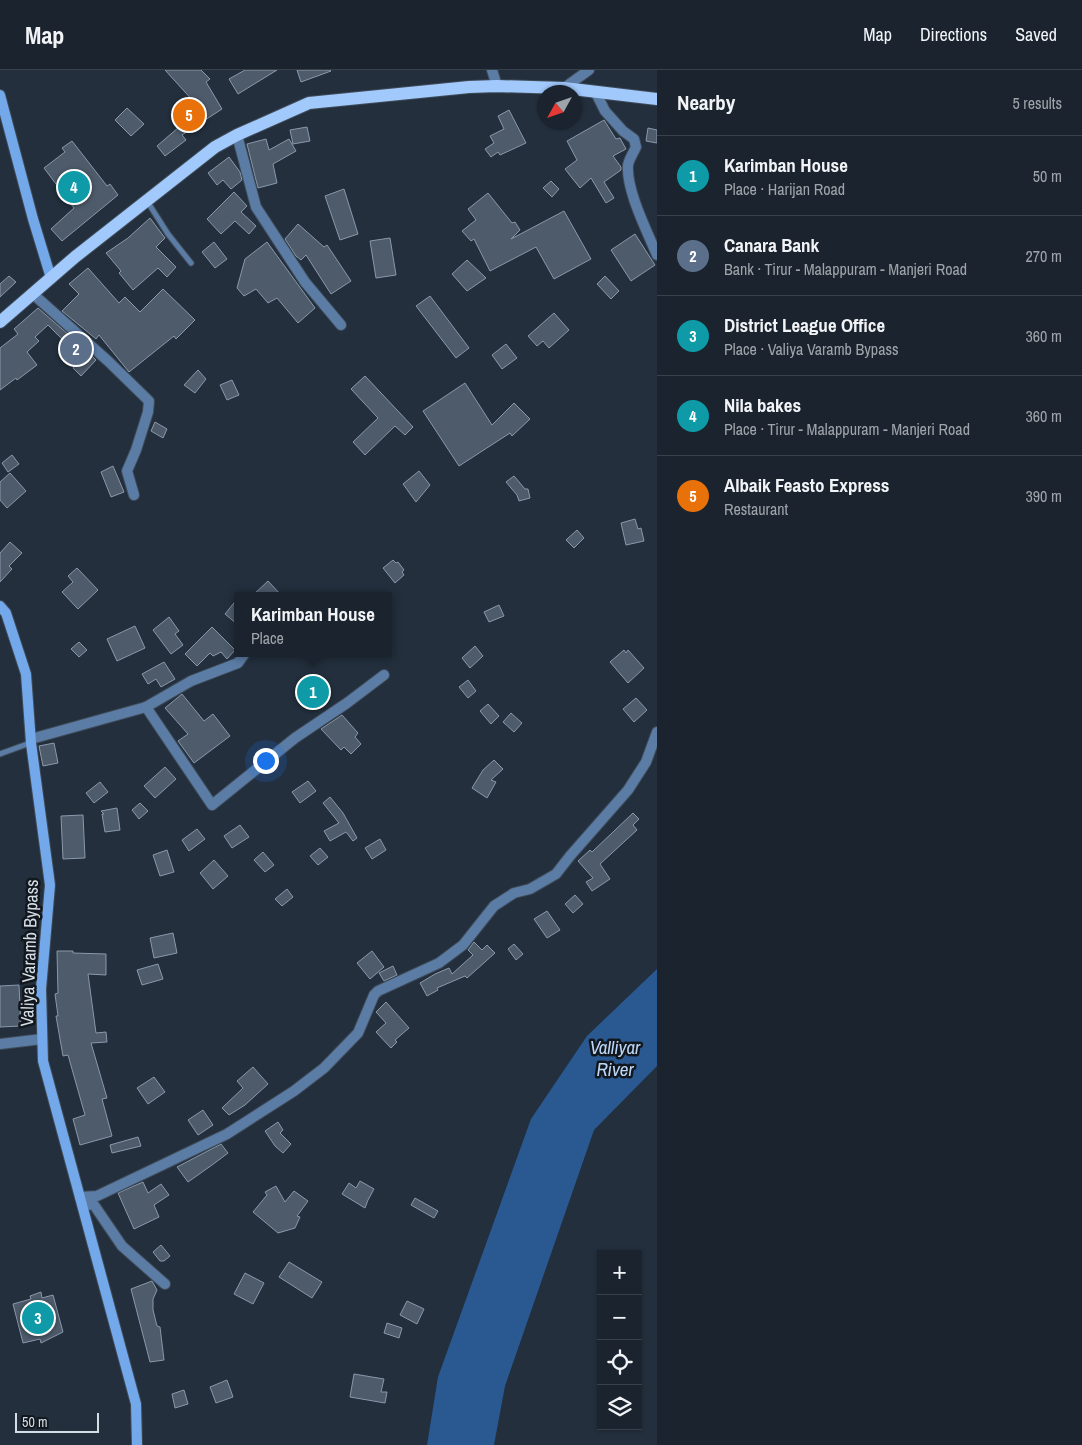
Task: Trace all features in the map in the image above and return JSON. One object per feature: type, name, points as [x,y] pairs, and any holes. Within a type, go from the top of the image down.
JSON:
[{"type":"main road","points":[[0,322],[75,257],[215,147],[237,135],[309,103],[469,86],[537,87]]},
{"type":"main road","points":[[582,90],[657,99]]},
{"type":"street","points":[[492,70],[497,86]]},
{"type":"street","points":[[568,85],[589,70]]},
{"type":"street","points":[[595,91],[605,112],[634,139],[636,147],[628,162],[629,178],[639,210],[657,255]]},
{"type":"street","points":[[0,95],[33,219],[51,278]]},
{"type":"street","points":[[237,135],[256,207],[305,282],[341,325]]},
{"type":"street","points":[[33,294],[108,361],[149,401],[148,412],[127,471],[134,495]]},
{"type":"street","name":"Valiya Varamb Bypass","points":[[0,606],[6,613],[26,674],[31,741],[50,885],[40,989],[43,1061],[136,1404],[137,1445]]},
{"type":"street","points":[[31,741],[146,707],[191,681],[238,663],[242,657]]},
{"type":"street","points":[[146,707],[212,805],[295,738],[384,675]]},
{"type":"street","points":[[81,1200],[97,1196],[227,1134],[294,1091],[324,1068],[358,1033],[374,994],[440,963],[463,945],[494,906],[514,893],[530,889],[556,874],[628,790],[646,762],[657,732]]},
{"type":"street","points":[[0,1044],[42,1039]]},
{"type":"street","points":[[81,1200],[94,1204],[122,1246],[165,1284]]},
{"type":"lane","points":[[147,201],[168,234],[191,263]]},
{"type":"lane","points":[[0,754],[31,741]]},
{"type":"water","name":"Valliyar River","points":[[657,969],[657,1066],[594,1130],[505,1386],[494,1445],[427,1445],[438,1377],[531,1119],[587,1036]]},
{"type":"building","points":[[165,70],[201,70],[210,79],[206,82],[222,109],[182,135],[186,140],[165,156],[157,146],[179,127],[173,116],[195,103]]},
{"type":"building","points":[[245,70],[277,70],[238,94],[229,79]]},
{"type":"building","points":[[297,70],[330,70],[331,71],[301,82]]},
{"type":"building","points":[[127,108],[144,124],[131,136],[115,120]]},
{"type":"building","points":[[509,110],[526,143],[500,155],[498,152],[491,157],[485,149],[494,143],[490,136],[504,129],[498,116]]},
{"type":"building","points":[[604,120],[616,139],[620,138],[626,149],[613,156],[621,170],[604,182],[614,198],[606,203],[591,178],[580,188],[565,169],[577,160],[567,141]]},
{"type":"building","points":[[307,127],[310,141],[293,144],[290,130]]},
{"type":"building","points":[[648,128],[657,130],[657,143],[646,141]]},
{"type":"building","points":[[266,139],[269,150],[289,139],[296,151],[273,164],[277,183],[258,188],[247,144]]},
{"type":"building","points":[[72,141],[107,186],[110,184],[118,195],[62,241],[51,229],[74,208],[44,168],[65,152],[62,148]]},
{"type":"building","points":[[229,157],[240,172],[242,180],[231,189],[223,180],[217,185],[208,173]]},
{"type":"building","points":[[551,181],[559,189],[552,197],[543,188]]},
{"type":"building","points":[[344,189],[358,234],[340,240],[325,196]]},
{"type":"building","points":[[234,192],[247,206],[241,212],[256,226],[249,234],[235,221],[221,234],[207,219]]},
{"type":"building","points":[[488,193],[520,230],[511,239],[564,211],[591,259],[554,279],[536,247],[490,271],[474,239],[471,241],[462,231],[476,220],[468,209]]},
{"type":"building","points":[[150,218],[165,238],[156,247],[176,267],[167,277],[158,268],[133,290],[119,273],[121,271],[106,253],[128,238]]},
{"type":"building","points":[[298,224],[324,247],[327,245],[351,281],[331,294],[306,255],[301,260],[296,256],[285,239]]},
{"type":"building","points":[[635,234],[655,265],[631,281],[611,250]]},
{"type":"building","points":[[390,238],[396,275],[376,278],[370,241]]},
{"type":"building","points":[[214,242],[227,259],[215,268],[202,252]]},
{"type":"building","points":[[267,242],[315,308],[298,323],[277,298],[268,303],[256,289],[244,296],[237,288],[245,259]]},
{"type":"building","points":[[467,260],[486,278],[467,291],[452,274]]},
{"type":"building","points":[[88,268],[119,303],[125,297],[140,312],[163,289],[195,320],[176,339],[174,336],[129,372],[99,335],[96,339],[62,311],[79,294],[69,284]]},
{"type":"building","points":[[9,276],[16,282],[0,297],[0,284]]},
{"type":"building","points":[[605,276],[619,291],[611,299],[597,284]]},
{"type":"building","points":[[430,296],[469,348],[456,358],[416,306]]},
{"type":"building","points":[[38,308],[69,335],[63,340],[48,325],[35,337],[39,341],[27,352],[37,365],[0,390],[0,348],[18,334],[14,329]]},
{"type":"building","points":[[554,313],[569,330],[549,348],[543,341],[537,346],[528,336]]},
{"type":"building","points":[[506,344],[517,358],[502,369],[492,355]]},
{"type":"building","points":[[88,352],[96,360],[81,376],[73,368]]},
{"type":"building","points":[[198,370],[206,379],[195,393],[184,385]]},
{"type":"building","points":[[365,376],[413,427],[405,435],[395,426],[365,455],[353,442],[378,418],[351,389]]},
{"type":"building","points":[[232,380],[239,395],[227,400],[220,385]]},
{"type":"building","points":[[465,383],[492,425],[514,403],[530,419],[512,436],[510,433],[459,466],[423,411]]},
{"type":"building","points":[[155,422],[167,429],[163,438],[151,431]]},
{"type":"building","points":[[12,455],[19,464],[8,472],[2,463]]},
{"type":"building","points":[[113,466],[124,492],[111,497],[101,472]]},
{"type":"building","points":[[419,471],[430,485],[416,502],[403,484]]},
{"type":"building","points":[[10,473],[26,491],[7,508],[0,500],[0,482]]},
{"type":"building","points":[[514,476],[525,489],[528,489],[530,498],[519,501],[517,495],[506,482]]},
{"type":"building","points":[[635,519],[638,529],[641,528],[644,541],[626,545],[621,523]]},
{"type":"building","points":[[577,530],[584,538],[574,548],[566,540]]},
{"type":"building","points":[[10,542],[22,553],[9,566],[12,569],[0,582],[0,553]]},
{"type":"building","points":[[393,560],[396,563],[398,562],[404,570],[402,572],[404,575],[395,583],[383,568]]},
{"type":"building","points":[[77,568],[98,590],[78,609],[62,592],[73,582],[68,576]]},
{"type":"building","points":[[268,581],[278,592],[256,592]]},
{"type":"building","points":[[234,603],[234,622],[225,614]]},
{"type":"building","points":[[499,605],[504,616],[489,622],[484,612]]},
{"type":"building","points":[[169,617],[179,631],[175,634],[183,645],[171,654],[153,630]]},
{"type":"building","points":[[135,626],[145,648],[117,661],[107,639]]},
{"type":"building","points":[[212,627],[234,649],[227,659],[221,652],[213,656],[210,653],[197,666],[185,654]]},
{"type":"building","points":[[79,642],[87,650],[79,657],[71,649]]},
{"type":"building","points":[[475,646],[483,656],[470,668],[462,658]]},
{"type":"building","points":[[624,650],[626,653],[628,650],[644,668],[628,683],[610,662]]},
{"type":"building","points":[[164,662],[175,679],[161,687],[156,679],[148,684],[142,674]]},
{"type":"building","points":[[311,677],[328,696],[313,706],[298,689]]},
{"type":"building","points":[[468,680],[476,691],[468,698],[459,687]]},
{"type":"building","points":[[182,694],[204,721],[213,714],[230,736],[194,763],[178,741],[188,734],[165,708]]},
{"type":"building","points":[[636,698],[647,710],[634,722],[623,709]]},
{"type":"building","points":[[488,704],[499,716],[491,724],[480,711]]},
{"type":"building","points":[[511,713],[522,723],[514,732],[503,722]]},
{"type":"building","points":[[342,715],[358,733],[355,737],[361,744],[351,754],[344,747],[341,750],[321,729]]},
{"type":"building","points":[[54,743],[58,763],[43,766],[39,746]]},
{"type":"building","points":[[494,760],[503,769],[491,780],[496,782],[487,798],[472,788],[483,770]]},
{"type":"building","points":[[165,767],[176,779],[155,798],[144,786]]},
{"type":"building","points":[[308,781],[316,791],[300,803],[292,792]]},
{"type":"building","points":[[100,782],[108,792],[94,803],[86,793]]},
{"type":"building","points":[[330,797],[343,813],[357,838],[353,841],[346,832],[330,841],[324,831],[339,823],[323,803]]},
{"type":"building","points":[[140,803],[148,811],[139,819],[132,810]]},
{"type":"building","points":[[117,808],[120,830],[105,832],[102,814],[104,814],[101,811]]},
{"type":"building","points":[[633,813],[639,819],[633,825],[637,830],[600,864],[610,879],[592,891],[586,882],[593,878],[578,861],[590,850],[592,852]]},
{"type":"building","points":[[83,815],[85,858],[63,859],[61,816]]},
{"type":"building","points":[[240,825],[249,837],[232,848],[224,836]]},
{"type":"building","points":[[197,829],[205,839],[189,851],[182,840]]},
{"type":"building","points":[[380,839],[386,850],[372,859],[365,848]]},
{"type":"building","points":[[320,848],[328,857],[318,865],[310,856]]},
{"type":"building","points":[[167,850],[174,872],[160,876],[153,855]]},
{"type":"building","points":[[263,852],[274,865],[265,872],[254,860]]},
{"type":"building","points":[[214,860],[228,876],[213,889],[200,873]]},
{"type":"building","points":[[287,889],[293,897],[282,906],[275,899]]},
{"type":"building","points":[[575,895],[583,904],[573,913],[565,904]]},
{"type":"building","points":[[547,911],[560,930],[547,938],[534,919]]},
{"type":"building","points":[[173,933],[177,953],[154,958],[150,938]]},
{"type":"building","points":[[474,942],[482,950],[487,945],[495,953],[467,978],[465,976],[437,988],[438,990],[427,996],[420,983],[449,968],[452,974],[473,955],[468,950]]},
{"type":"building","points":[[514,944],[523,954],[516,960],[508,949]]},
{"type":"building","points":[[57,951],[106,954],[106,975],[88,974],[96,1033],[106,1032],[107,1042],[91,1043],[107,1098],[102,1099],[112,1136],[80,1145],[73,1119],[85,1115],[68,1055],[63,1056],[56,1016],[58,1016],[55,994],[58,993]]},
{"type":"building","points":[[372,951],[384,967],[370,979],[357,963]]},
{"type":"building","points":[[158,964],[163,979],[142,985],[137,970]]},
{"type":"building","points":[[393,966],[397,975],[384,981],[379,973]]},
{"type":"building","points":[[19,985],[21,1026],[0,1027],[0,986]]},
{"type":"building","points":[[386,1002],[409,1028],[395,1040],[397,1042],[391,1048],[376,1032],[386,1023],[376,1012]]},
{"type":"building","points":[[253,1067],[268,1084],[245,1105],[229,1115],[222,1108],[243,1088],[237,1081]]},
{"type":"building","points":[[154,1077],[165,1092],[148,1104],[137,1088]]},
{"type":"building","points":[[203,1110],[213,1125],[198,1135],[188,1120]]},
{"type":"building","points":[[278,1122],[283,1130],[280,1133],[291,1144],[283,1153],[275,1146],[265,1131]]},
{"type":"building","points":[[138,1137],[141,1146],[112,1153],[110,1145]]},
{"type":"building","points":[[221,1144],[228,1153],[188,1182],[177,1167]]},
{"type":"building","points":[[360,1181],[374,1189],[365,1208],[342,1194],[349,1183],[356,1188]]},
{"type":"building","points":[[143,1182],[148,1193],[161,1184],[169,1195],[154,1205],[159,1217],[134,1229],[118,1193]]},
{"type":"building","points":[[276,1186],[285,1202],[294,1191],[308,1201],[297,1216],[300,1217],[295,1228],[278,1233],[253,1212],[267,1195],[265,1192]]},
{"type":"building","points":[[415,1198],[438,1211],[434,1218],[411,1205]]},
{"type":"building","points":[[161,1245],[170,1256],[164,1261],[160,1261],[153,1252]]},
{"type":"building","points":[[289,1262],[322,1282],[312,1298],[279,1277]]},
{"type":"building","points":[[245,1273],[264,1283],[253,1304],[234,1294]]},
{"type":"building","points":[[152,1281],[157,1290],[153,1299],[153,1310],[157,1326],[160,1327],[164,1360],[150,1362],[131,1289]]},
{"type":"building","points":[[41,1292],[42,1298],[53,1295],[63,1332],[41,1343],[40,1339],[23,1343],[13,1304],[31,1299],[30,1296]]},
{"type":"building","points":[[407,1301],[424,1309],[417,1324],[400,1315]]},
{"type":"building","points":[[387,1323],[402,1328],[399,1338],[384,1333]]},
{"type":"building","points":[[354,1374],[384,1379],[381,1392],[387,1392],[385,1403],[350,1397]]},
{"type":"building","points":[[227,1380],[233,1397],[216,1403],[210,1387]]},
{"type":"building","points":[[184,1390],[188,1404],[175,1408],[172,1394]]},
{"type":"place","name":"Albaik Feasto Express","points":[[189,115]]},
{"type":"place","name":"Nila bakes","points":[[74,187]]},
{"type":"place","name":"Canara Bank","points":[[76,349]]},
{"type":"place","name":"Karimban House","points":[[313,692]]},
{"type":"place","name":"District League Office","points":[[38,1318]]}]
